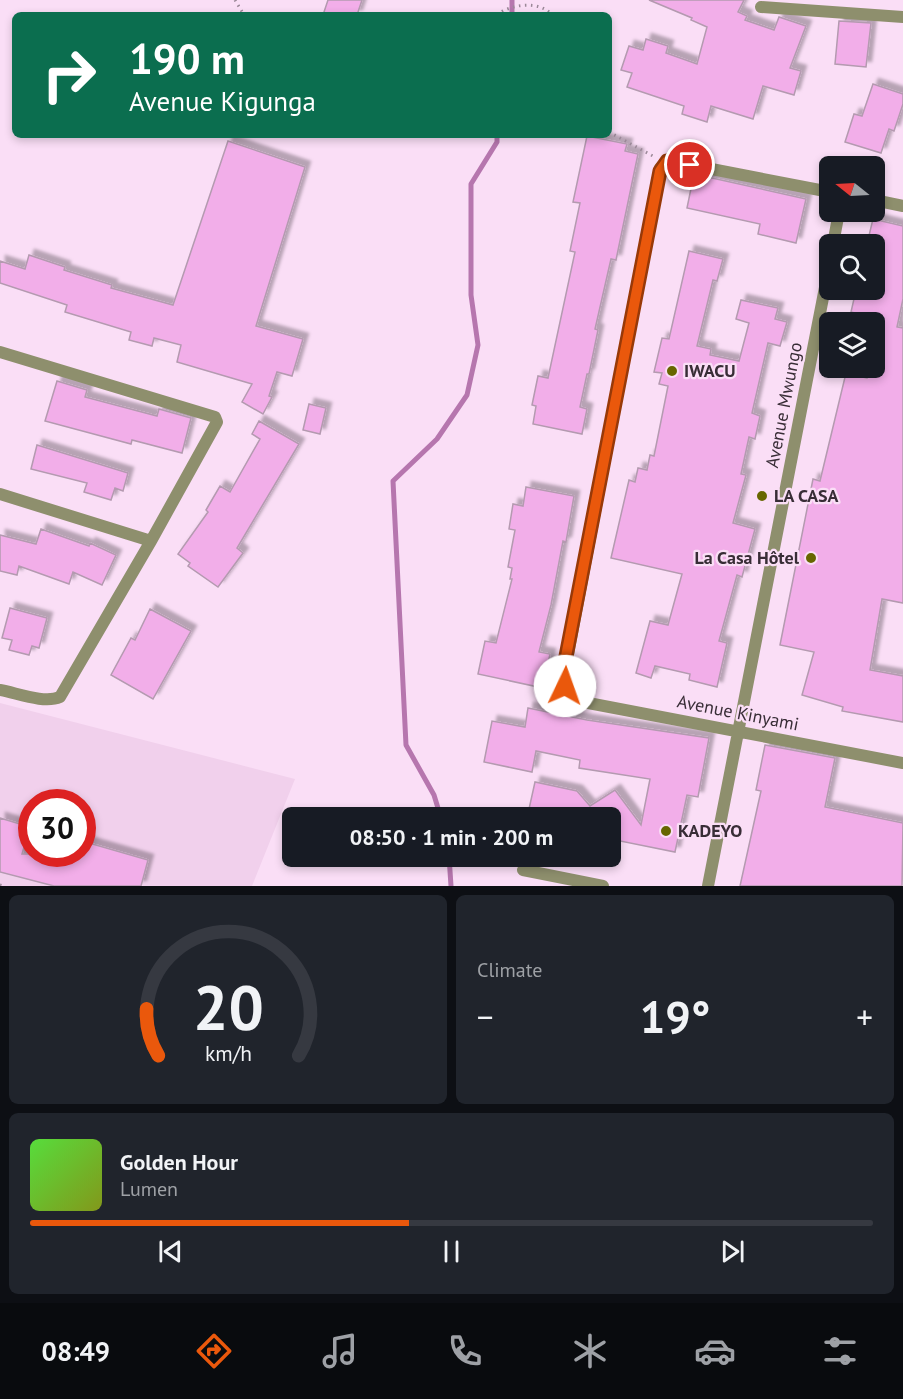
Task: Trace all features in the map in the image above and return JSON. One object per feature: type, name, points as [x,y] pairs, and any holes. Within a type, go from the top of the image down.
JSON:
[{"type":"street","points":[[761,7],[903,17]]},
{"type":"street","points":[[665,162],[670,161],[819,190]]},
{"type":"street","name":"Avenue Kinyami","points":[[665,162],[660,171],[562,677],[565,686],[569,693],[583,702],[903,764]]},
{"type":"street","points":[[885,202],[903,206]]},
{"type":"street","name":"Avenue Mwungo","points":[[708,886],[823,300]]},
{"type":"street","points":[[0,352],[215,417],[216,425],[60,697],[42,698],[0,690]]},
{"type":"street","points":[[0,494],[151,541]]},
{"type":"street","points":[[523,870],[603,886]]},
{"type":"path","points":[[500,12],[505,8],[538,5],[550,12]]},
{"type":"path","points":[[612,134],[665,162]]},
{"type":"shaded area","points":[[0,703],[295,779],[252,886],[0,886]]},
{"type":"building","points":[[328,0],[362,0],[358,12],[324,12]]},
{"type":"building","points":[[649,0],[744,0],[738,12],[747,16],[745,20],[774,30],[779,17],[806,26],[790,68],[801,71],[794,95],[763,86],[753,119],[711,106],[707,122],[682,114],[684,106],[627,87],[632,73],[621,70],[629,46],[643,50],[646,39],[668,46],[666,53],[697,64],[707,27],[691,20],[692,18]]},
{"type":"building","points":[[839,21],[871,23],[866,67],[835,64]]},
{"type":"building","points":[[873,84],[903,94],[903,104],[894,131],[889,129],[881,153],[845,142],[854,114],[862,116]]},
{"type":"building","points":[[587,138],[627,144],[625,151],[638,154],[616,260],[611,259],[595,329],[598,330],[580,407],[587,409],[582,434],[533,424],[536,406],[532,405],[538,376],[548,378],[575,252],[570,251],[580,203],[573,202]]},
{"type":"building","points":[[228,141],[305,167],[256,326],[303,339],[292,376],[277,372],[269,396],[272,397],[263,414],[242,402],[252,384],[177,362],[181,345],[154,338],[152,346],[129,340],[131,332],[65,312],[67,305],[0,283],[0,261],[25,269],[29,255],[65,267],[64,270],[112,285],[111,288],[173,305]]},
{"type":"building","points":[[694,174],[806,199],[796,243],[758,234],[760,224],[687,208]]},
{"type":"building","points":[[872,222],[885,222],[903,226],[903,299],[897,327],[903,328],[903,603],[882,599],[870,670],[903,676],[903,722],[842,711],[843,707],[802,695],[814,652],[780,645],[813,479],[820,481],[845,378],[885,378],[885,312],[851,312],[854,300],[885,300],[885,234],[869,234]]},
{"type":"building","points":[[689,251],[723,259],[717,281],[713,280],[697,346],[711,349],[710,355],[739,361],[749,323],[736,319],[741,300],[778,308],[775,319],[787,322],[780,346],[768,343],[752,413],[760,416],[755,439],[749,437],[741,474],[746,475],[733,523],[755,529],[742,577],[737,575],[719,641],[727,643],[717,687],[689,680],[690,674],[655,666],[651,678],[636,673],[650,621],[668,625],[682,574],[611,558],[629,480],[635,482],[638,468],[647,470],[650,455],[654,456],[668,386],[659,384],[662,373],[654,372],[662,338],[669,339]]},
{"type":"building","points":[[57,381],[87,390],[85,397],[157,416],[159,409],[191,418],[182,453],[132,440],[131,444],[45,421]]},
{"type":"building","points":[[309,404],[326,408],[320,434],[303,430]]},
{"type":"building","points":[[259,421],[299,444],[237,548],[243,553],[218,587],[188,566],[190,563],[178,554],[208,512],[206,510],[220,486],[230,492],[260,439],[252,434]]},
{"type":"building","points":[[37,445],[128,473],[123,491],[115,488],[111,500],[84,492],[87,483],[31,469]]},
{"type":"building","points":[[526,487],[574,496],[566,542],[563,541],[539,652],[550,654],[543,688],[478,674],[485,641],[496,643],[512,579],[510,579],[512,568],[508,567],[515,530],[509,529],[513,504],[523,506]]},
{"type":"building","points":[[41,529],[89,546],[90,543],[116,555],[102,585],[73,572],[69,584],[19,566],[17,575],[0,571],[0,535],[36,544]]},
{"type":"building","points":[[10,608],[47,618],[39,648],[32,646],[29,655],[9,650],[12,640],[2,638]]},
{"type":"building","points":[[150,609],[191,631],[153,699],[111,675],[131,638],[135,640]]},
{"type":"building","points":[[528,708],[587,720],[709,738],[698,797],[687,795],[675,852],[621,841],[621,807],[529,807],[535,782],[577,791],[590,806],[615,790],[641,825],[650,779],[579,768],[580,760],[536,751],[532,772],[484,762],[492,721],[525,727]]},
{"type":"building","points":[[765,745],[835,758],[825,807],[903,823],[902,886],[740,886],[761,791],[756,790]]},
{"type":"building","points":[[0,818],[18,823],[18,867],[96,867],[96,845],[148,860],[141,886],[54,886],[0,872]]},
{"type":"waterway","points":[[512,0],[512,12]]},
{"type":"waterway","points":[[438,807],[434,795],[406,745],[393,481],[437,439],[467,395],[478,345],[471,295],[471,184],[497,142],[497,138]]},
{"type":"waterway","points":[[450,867],[451,886]]},
{"type":"place","name":"IWACU","points":[[672,371]]},
{"type":"place","name":"LA CASA","points":[[762,496]]},
{"type":"place","name":"La Casa Hôtel","points":[[811,558]]},
{"type":"place","name":"KADEYO","points":[[666,831]]},
{"type":"route","points":[[565,686],[562,677],[660,171],[662,165],[667,161],[690,165]]}]
